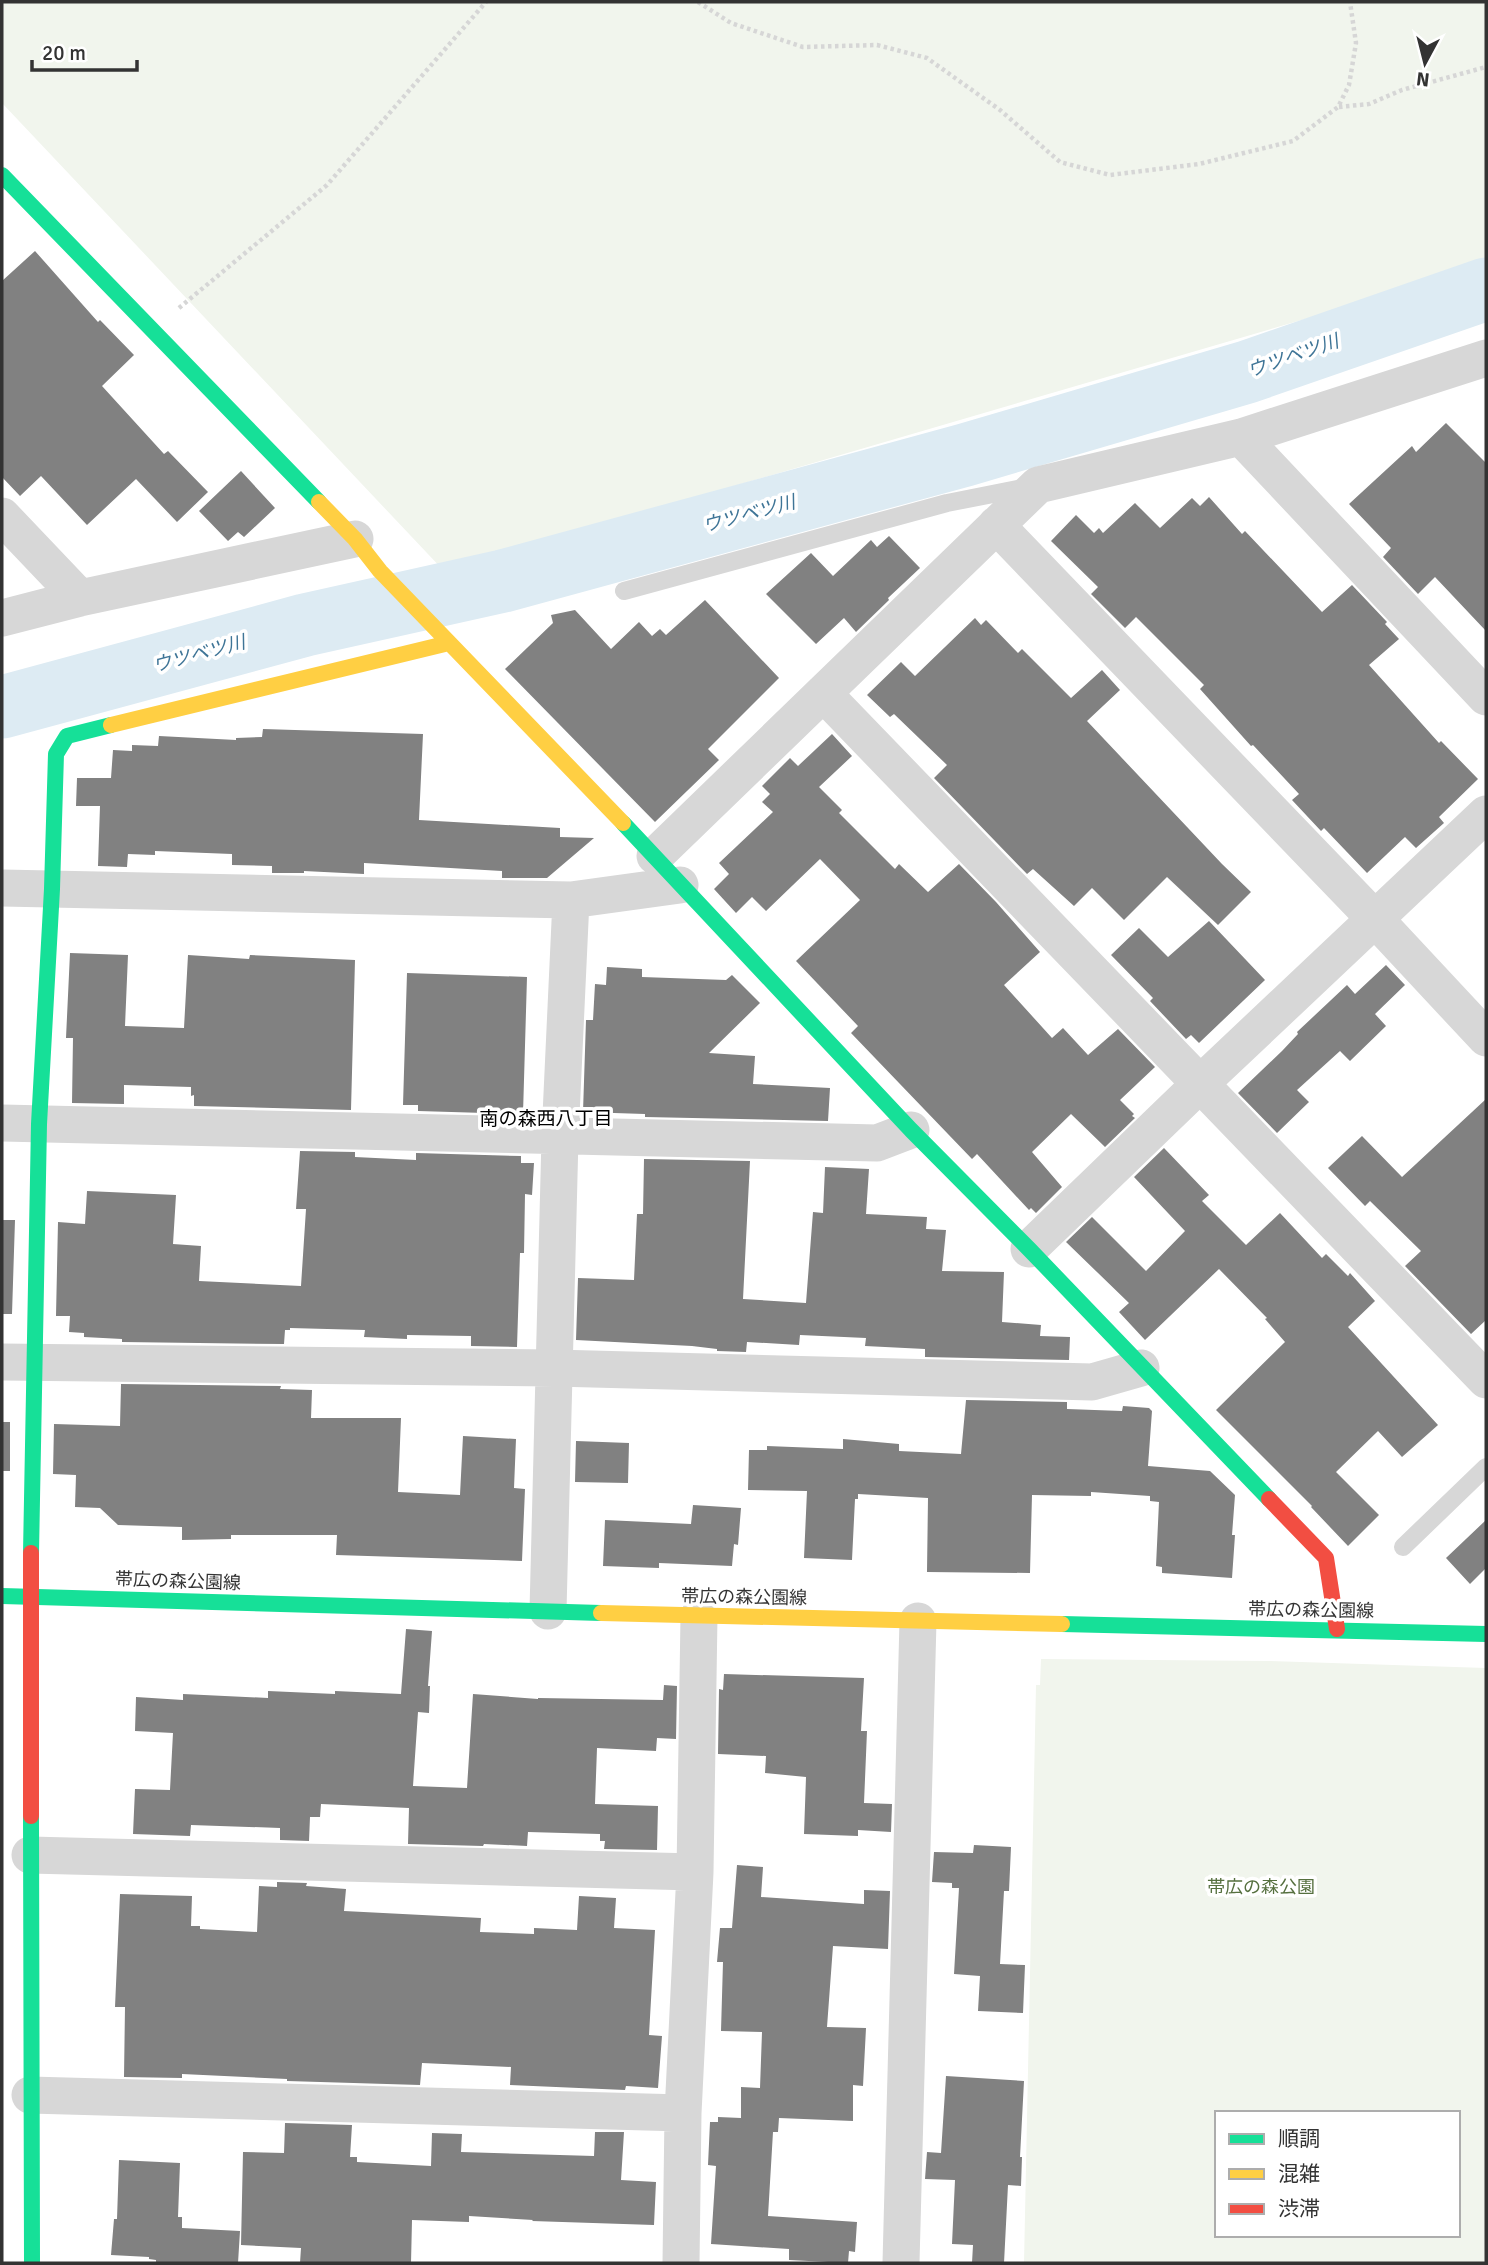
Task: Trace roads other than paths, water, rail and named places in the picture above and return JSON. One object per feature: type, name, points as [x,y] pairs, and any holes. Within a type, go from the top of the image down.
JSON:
[{"type":"street","points":[[2,175],[355,539],[380,571],[655,856],[911,1130],[1326,1558],[1336,1629]]},
{"type":"street","points":[[655,856],[1038,485],[1241,437],[1486,358]]},
{"type":"street","points":[[1241,437],[1486,697]]},
{"type":"street","points":[[2,516],[80,598]]},
{"type":"street","points":[[996,525],[1486,1038]]},
{"type":"street","points":[[2,618],[80,598],[355,539]]},
{"type":"street","points":[[32,2263],[30,1596],[17,1363],[39,1124],[52,889],[56,754],[67,736],[449,643]]},
{"type":"street","points":[[823,693],[1486,1380]]},
{"type":"street","points":[[1029,1249],[1200,1083],[1486,814]]},
{"type":"street","points":[[2,888],[571,901],[680,885]]},
{"type":"street","points":[[548,1611],[560,1137],[571,901]]},
{"type":"street","points":[[2,1123],[877,1143],[911,1130]]},
{"type":"street","points":[[17,1363],[554,1368],[1092,1382],[1141,1368]]},
{"type":"street","name":"帯広の森公園線","points":[[2,1596],[699,1616],[1486,1634]]},
{"type":"street","points":[[681,2263],[683,2113],[695,1872],[699,1616]]},
{"type":"street","points":[[901,2263],[918,1621]]},
{"type":"street","points":[[30,1855],[695,1872]]},
{"type":"street","points":[[30,2095],[683,2113]]},
{"type":"lane","points":[[624,591],[947,502],[1038,485]]},
{"type":"lane","points":[[1403,1547],[1486,1467]]},
{"type":"waterway","name":"ウツベツ川","points":[[2,707],[305,625],[503,581],[965,455],[1247,372],[1486,289]]},
{"type":"district","name":"南の森西八丁目","points":[[546,1119]]},
{"type":"park label","name":"帯広の森公園","points":[[1261,1887]]}]
